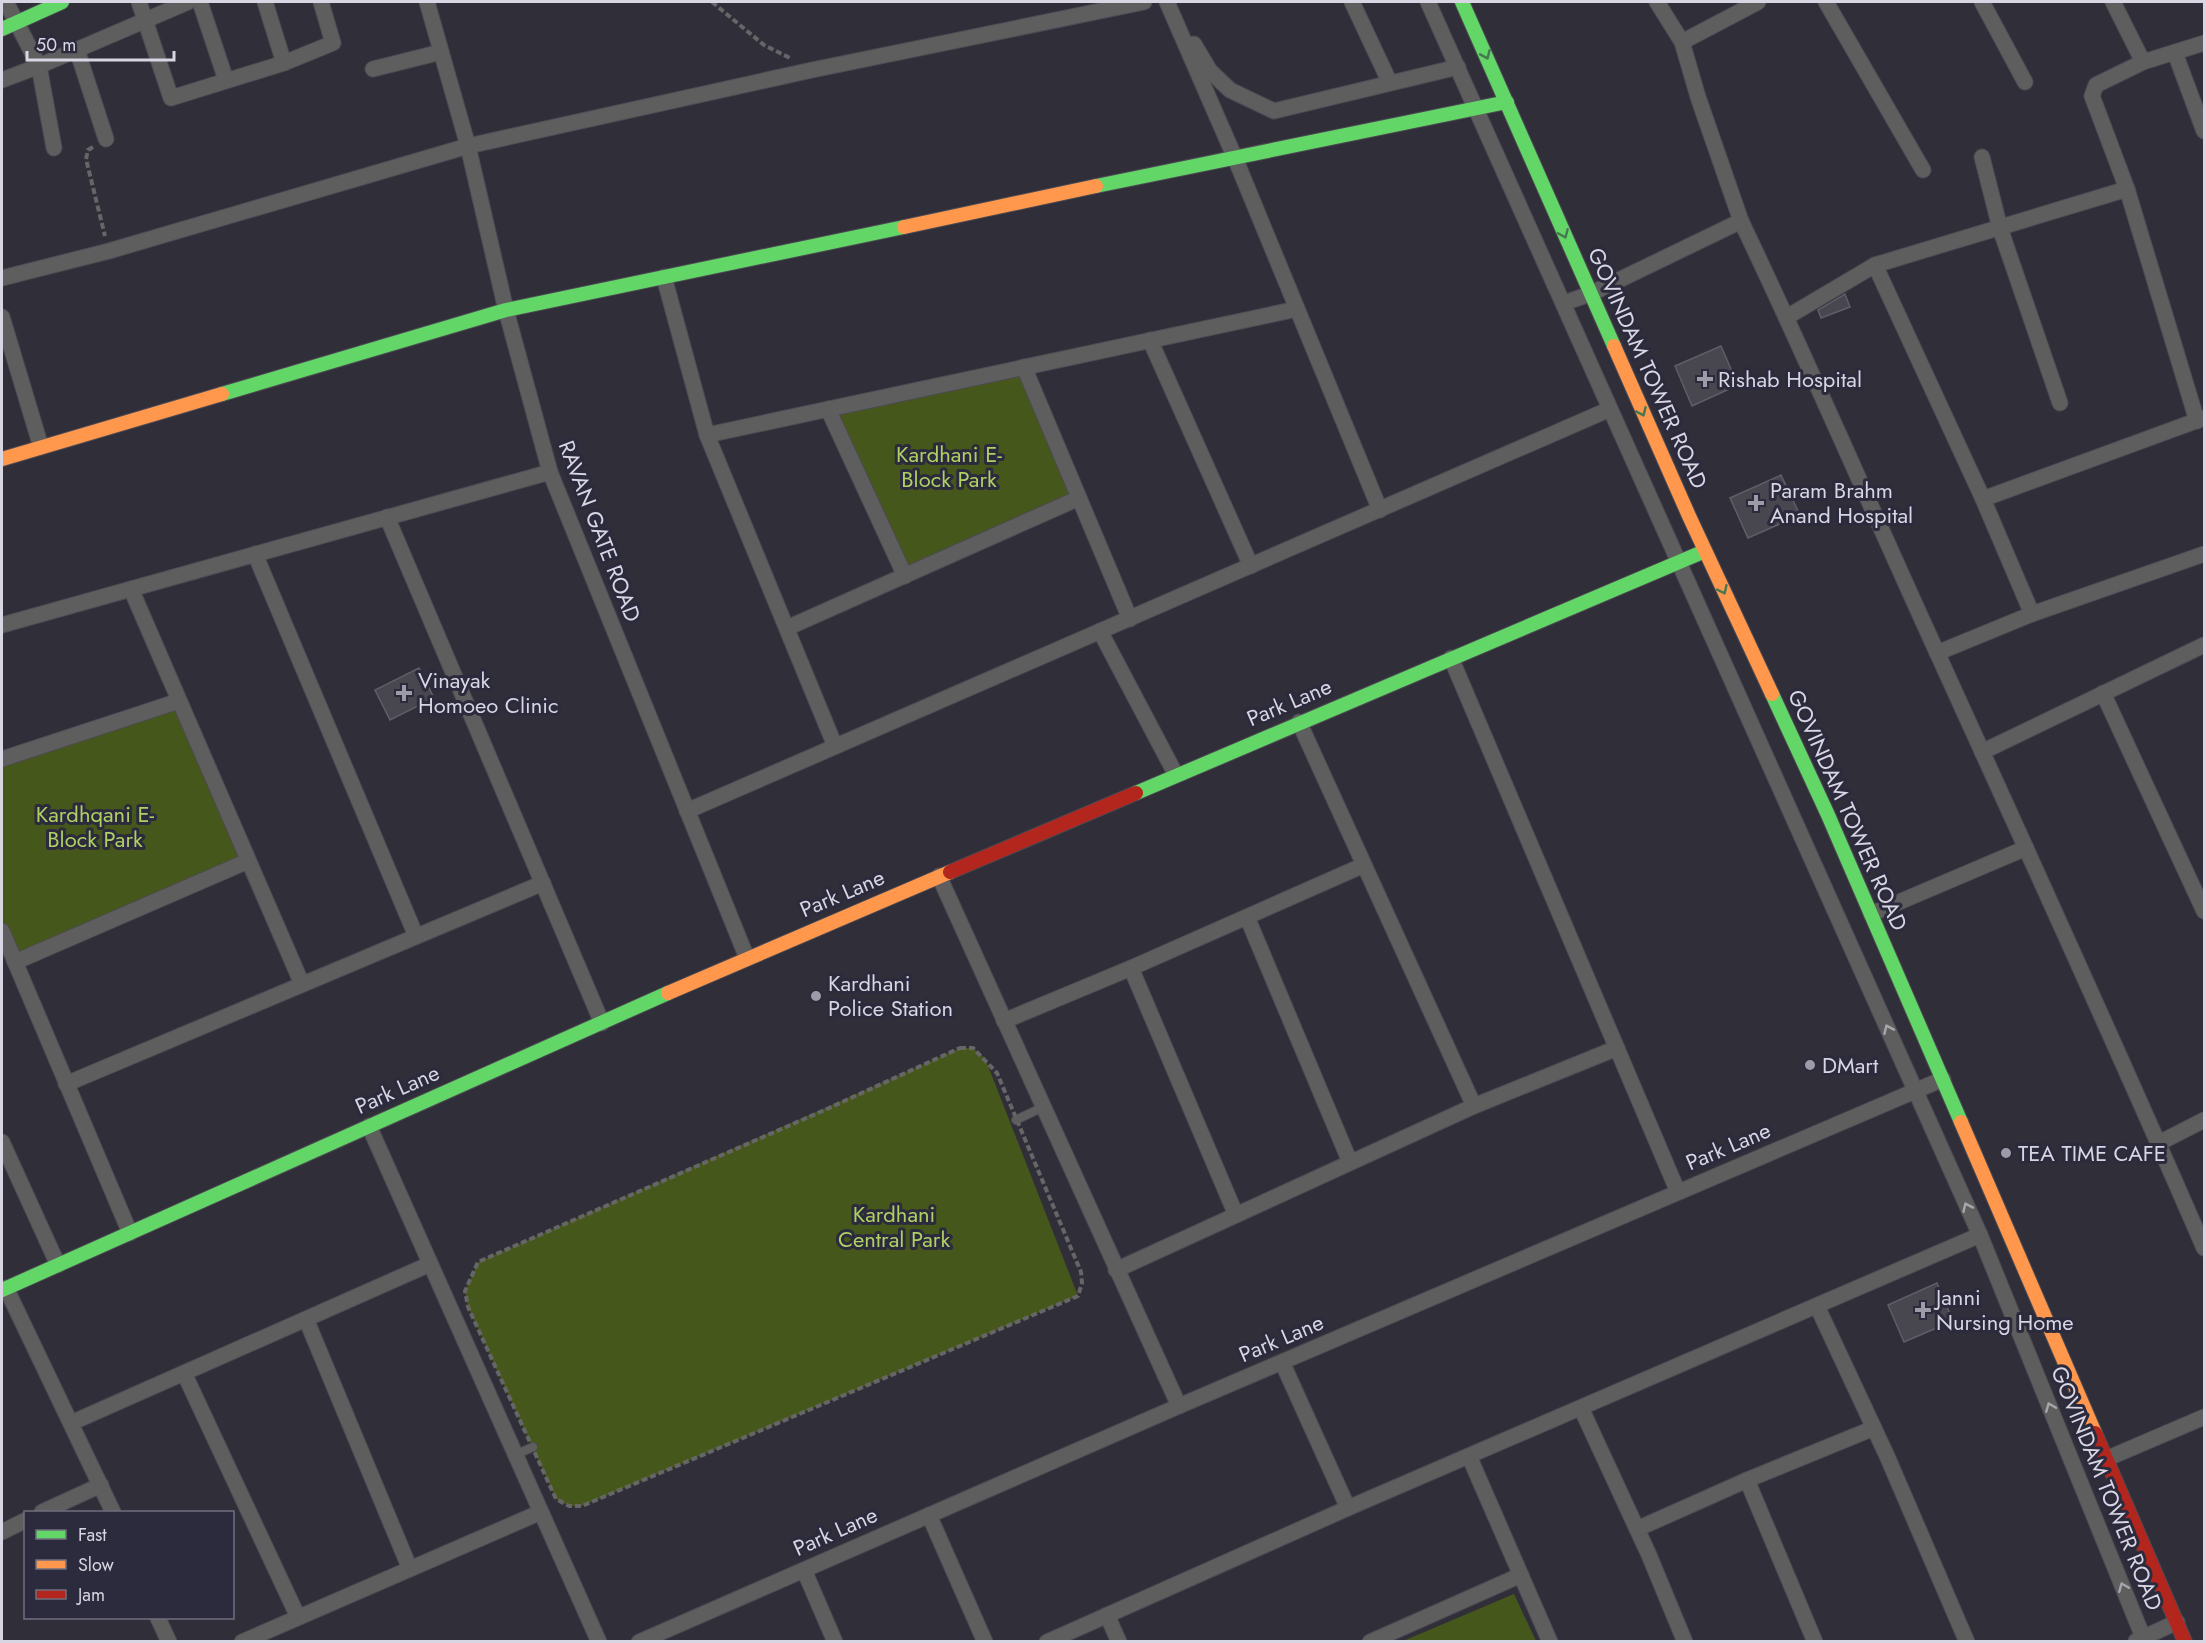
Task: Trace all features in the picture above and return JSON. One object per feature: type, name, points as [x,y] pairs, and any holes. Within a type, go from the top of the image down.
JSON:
[{"type":"street","points":[[6,2],[39,66],[54,148]]},
{"type":"street","points":[[2,29],[62,2]]},
{"type":"street","points":[[139,2],[171,98],[284,63],[333,43],[321,2]]},
{"type":"street","points":[[2,80],[189,2]]},
{"type":"street","points":[[200,2],[226,80]]},
{"type":"street","points":[[266,2],[284,63]]},
{"type":"street","name":"RAVAN GATE ROAD","points":[[427,2],[468,146],[506,310],[550,472],[747,958]]},
{"type":"street","points":[[2,279],[109,251],[468,146],[812,70],[1144,2]]},
{"type":"street","points":[[1167,2],[1235,158],[1380,510]]},
{"type":"street","points":[[1175,2],[1195,46],[1210,71],[1230,90],[1274,111],[1458,67]]},
{"type":"street","points":[[1352,2],[1390,83]]},
{"type":"street","name":"GOVINDAM TOWER ROAD","points":[[1428,2],[1980,1235],[2141,1640]]},
{"type":"street","name":"GOVINDAM TOWER ROAD","points":[[1462,2],[1705,551],[1828,814],[2185,1641]]},
{"type":"street","points":[[1657,2],[1682,42],[1701,107],[1741,221],[1787,317],[2205,1248]]},
{"type":"street","points":[[1682,42],[1758,2]]},
{"type":"street","points":[[1826,2],[1923,170]]},
{"type":"street","points":[[1982,2],[2025,82]]},
{"type":"street","points":[[2113,2],[2143,62]]},
{"type":"street","points":[[1983,499],[2201,419],[2127,189],[2092,96],[2096,85],[2143,62],[2205,43]]},
{"type":"street","points":[[77,50],[106,139]]},
{"type":"street","points":[[373,69],[441,52]]},
{"type":"street","points":[[2175,53],[2205,131]]},
{"type":"street","points":[[2,459],[506,310],[1507,102]]},
{"type":"street","points":[[1982,157],[2000,228],[2060,403]]},
{"type":"street","points":[[1787,317],[1875,265],[2127,189]]},
{"type":"street","points":[[1564,303],[1590,294],[1741,221]]},
{"type":"street","points":[[1875,265],[1983,499],[2032,614]]},
{"type":"street","points":[[664,277],[707,435],[835,746]]},
{"type":"street","points":[[707,435],[1297,309]]},
{"type":"street","points":[[2,317],[41,447]]},
{"type":"street","points":[[1150,340],[1251,566]]},
{"type":"street","points":[[1024,367],[1130,619]]},
{"type":"street","points":[[828,409],[904,576]]},
{"type":"street","points":[[687,811],[1610,409]]},
{"type":"street","points":[[2,625],[550,472]]},
{"type":"street","points":[[787,628],[1079,498]]},
{"type":"street","points":[[387,517],[602,1023]]},
{"type":"street","name":"Park Lane","points":[[4,1289],[747,958],[1705,551]]},
{"type":"street","points":[[255,554],[416,936]]},
{"type":"street","points":[[1937,653],[2032,614],[2205,554]]},
{"type":"street","points":[[131,589],[302,984]]},
{"type":"street","points":[[1100,632],[1176,775]]},
{"type":"street","points":[[1982,752],[2205,645]]},
{"type":"street","points":[[1451,658],[1678,1192]]},
{"type":"street","points":[[2103,693],[2205,911]]},
{"type":"street","points":[[2,759],[179,701]]},
{"type":"street","points":[[1299,723],[1474,1106]]},
{"type":"street","points":[[1871,914],[2026,848]]},
{"type":"street","points":[[15,962],[248,861]]},
{"type":"street","points":[[1004,1021],[1131,968],[1364,865]]},
{"type":"street","points":[[939,876],[1179,1406]]},
{"type":"street","points":[[66,1084],[543,883]]},
{"type":"street","points":[[1247,917],[1350,1162]]},
{"type":"street","points":[[2,931],[129,1233]]},
{"type":"street","points":[[1131,968],[1236,1215]]},
{"type":"street","points":[[1116,1270],[1474,1106],[1617,1048]]},
{"type":"street","name":"Park Lane","points":[[639,1641],[1179,1406],[1943,1079]]},
{"type":"street","points":[[2159,1143],[2205,1120]]},
{"type":"street","points":[[369,1126],[599,1641]]},
{"type":"street","points":[[2,1142],[58,1265]]},
{"type":"street","points":[[1047,1641],[1348,1508],[1980,1235]]},
{"type":"street","points":[[71,1423],[430,1264]]},
{"type":"street","points":[[4,1289],[113,1511]]},
{"type":"street","points":[[1817,1306],[1874,1428],[1967,1641]]},
{"type":"street","points":[[306,1319],[410,1569]]},
{"type":"street","points":[[1282,1362],[1348,1508]]},
{"type":"street","points":[[184,1373],[298,1617]]},
{"type":"street","points":[[1581,1408],[1637,1529],[1685,1641]]},
{"type":"street","points":[[2106,1459],[2205,1417]]},
{"type":"street","points":[[1637,1529],[1747,1480],[1874,1428]]},
{"type":"street","points":[[1469,1456],[1550,1641]]},
{"type":"street","points":[[1747,1480],[1815,1641]]},
{"type":"street","points":[[44,1511],[101,1485]]},
{"type":"street","points":[[242,1641],[541,1512]]},
{"type":"street","points":[[929,1515],[985,1641]]},
{"type":"street","points":[[2,1532],[24,1521]]},
{"type":"street","points":[[804,1570],[835,1641]]},
{"type":"street","points":[[1370,1641],[1521,1575]]},
{"type":"street","points":[[1107,1615],[1119,1641]]},
{"type":"street","points":[[159,1619],[168,1641]]},
{"type":"street","points":[[2141,1640],[2177,1622]]},
{"type":"lane","points":[[1016,1120],[1043,1107]]},
{"type":"lane","points":[[515,1455],[533,1447]]},
{"type":"path","points":[[712,2],[764,45],[812,70]]},
{"type":"path","points":[[106,139],[88,150],[86,159],[109,251]]},
{"type":"path","points":[[960,1048],[973,1048],[997,1072],[1016,1120],[1081,1272],[1082,1283],[1078,1296],[582,1506],[569,1506],[556,1499],[468,1307],[465,1291],[477,1262],[827,1109],[960,1048]]},
{"type":"green space","name":"Kardhani E- Block Park","points":[[1024,367],[1079,498],[905,576],[828,409]]},
{"type":"green space","name":"Kardhqani E- Block Park","points":[[179,701],[248,861],[15,962],[2,931],[2,759]]},
{"type":"green space","name":"Kardhani Central Park","points":[[960,1048],[973,1048],[985,1058],[1078,1296],[582,1506],[569,1506],[556,1499],[468,1307],[465,1291],[478,1262]]},
{"type":"green space","points":[[1514,1594],[1536,1641],[1403,1641]]},
{"type":"building","points":[[1845,294],[1850,307],[1821,318],[1818,310]]},
{"type":"building","points":[[1721,346],[1738,385],[1692,406],[1675,366]]},
{"type":"building","points":[[1781,475],[1800,515],[1748,538],[1730,498]]},
{"type":"building","points":[[419,668],[434,698],[390,720],[375,690]]},
{"type":"building","points":[[1937,1283],[1953,1321],[1904,1342],[1888,1305]]},
{"type":"traffic: fast","points":[[2,29],[62,2]]},
{"type":"traffic: fast","points":[[1462,2],[1614,346]]},
{"type":"traffic: fast","points":[[1096,186],[1507,102]]},
{"type":"traffic: fast","points":[[222,394],[506,310],[904,227]]},
{"type":"traffic: fast","points":[[1136,793],[1705,551]]},
{"type":"traffic: fast","points":[[1772,694],[1828,815],[1961,1122]]},
{"type":"traffic: fast","points":[[2,1290],[668,993]]},
{"type":"traffic: slow","points":[[904,227],[1096,186]]},
{"type":"traffic: slow","points":[[1614,346],[1689,516],[1772,694]]},
{"type":"traffic: slow","points":[[2,459],[222,394]]},
{"type":"traffic: slow","points":[[668,993],[950,872]]},
{"type":"traffic: slow","points":[[1961,1122],[2095,1433]]},
{"type":"traffic: jam","points":[[950,872],[1136,793]]},
{"type":"traffic: jam","points":[[2095,1433],[2185,1642]]},
{"type":"place","name":"Rishab Hospital","points":[[1705,379]]},
{"type":"place","name":"Param Brahm Anand Hospital","points":[[1756,503]]},
{"type":"place","name":"Vinayak Homoeo Clinic","points":[[404,693]]},
{"type":"place","name":"Kardhani Police Station","points":[[816,996]]},
{"type":"place","name":"DMart","points":[[1810,1065]]},
{"type":"place","name":"TEA TIME CAFE","points":[[2006,1153]]},
{"type":"place","name":"Janni Nursing Home","points":[[1923,1310]]}]
